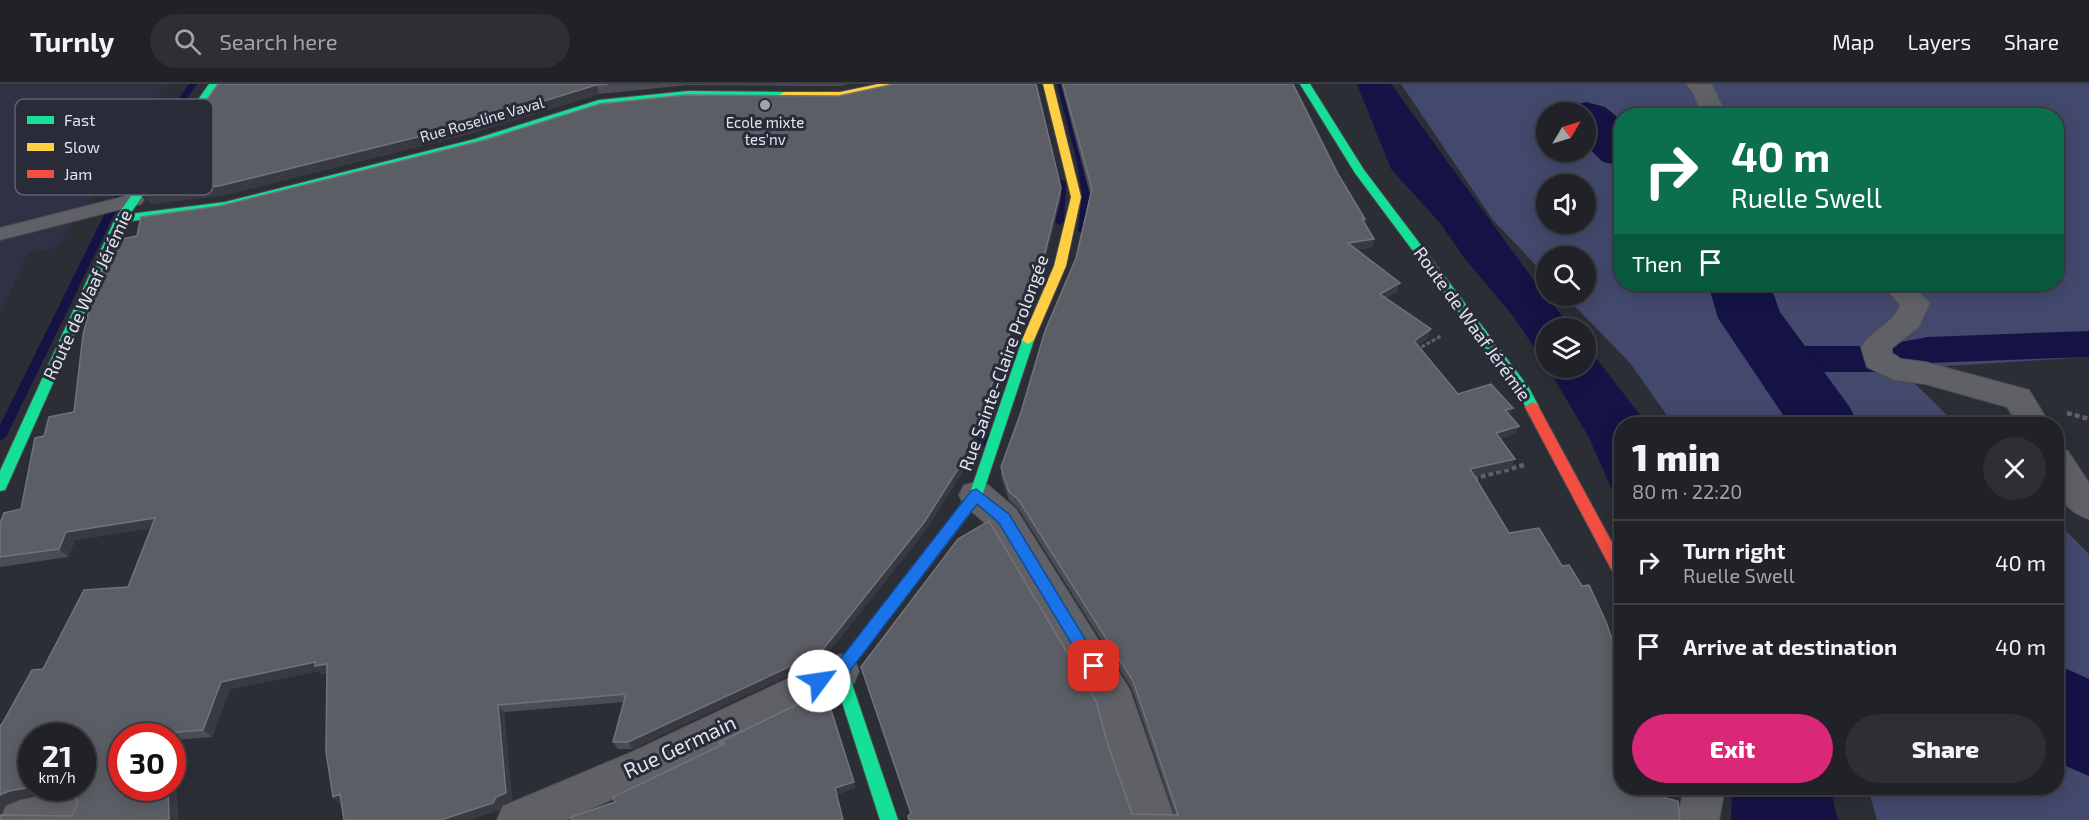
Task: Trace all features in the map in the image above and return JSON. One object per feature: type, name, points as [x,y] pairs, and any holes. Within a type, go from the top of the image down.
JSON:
[{"type":"street","name":"Route de Waaf Jérémie","points":[[204,99],[214,84]]},
{"type":"street","name":"Rue Roseline Vaval","points":[[121,219],[225,205],[479,141],[599,103],[688,94],[840,95],[892,84]]},
{"type":"street","name":"Rue Sainte-Claire Prolongée","points":[[840,671],[976,495],[994,438],[1003,420],[1028,339],[1060,266],[1076,197],[1072,173],[1048,84]]},
{"type":"street","name":"Route de Waaf Jérémie","points":[[1305,84],[1359,171],[1524,391],[1614,561]]},
{"type":"street","points":[[1698,84],[1704,90],[1711,108]]},
{"type":"street","name":"Route de Waaf Jérémie","points":[[0,486],[121,219],[137,195]]},
{"type":"street","points":[[1902,291],[1915,303],[1912,314],[1904,326],[1884,336],[1876,347],[1878,359],[1894,369],[1924,373],[2018,398],[2030,417]]},
{"type":"street","points":[[2064,473],[2079,496],[2089,505]]},
{"type":"street","points":[[976,495],[1004,519],[1116,703],[1128,748],[1154,820]]},
{"type":"street","points":[[840,671],[875,784],[890,820]]},
{"type":"street","name":"Rue Germain","points":[[518,820],[646,765],[840,671]]},
{"type":"street","points":[[1698,820],[1703,795]]},
{"type":"street","points":[[21,820],[66,811]]},
{"type":"lane","points":[[0,234],[134,200]]},
{"type":"path","points":[[1412,352],[1470,321]]},
{"type":"path","points":[[1472,479],[1558,456]]},
{"type":"path","points":[[1465,470],[1477,488]]},
{"type":"shaded area","points":[[0,84],[168,84],[154,99],[15,99],[15,195],[92,195],[55,248],[28,253],[0,315]]},
{"type":"shaded area","points":[[1357,84],[1391,84],[1536,283],[1536,306],[1554,306],[1564,318],[1536,318],[1536,350],[1513,316],[1466,260],[1440,223],[1391,169]]},
{"type":"shaded area","points":[[1401,84],[2089,84],[2089,357],[1900,369],[1949,417],[1668,417],[1630,363],[1596,328],[1596,318],[1586,318],[1575,306],[1596,306],[1596,246],[1536,246],[1536,265],[1493,220]]},
{"type":"shaded area","points":[[1596,358],[1642,417],[1614,417],[1614,494],[1588,436],[1554,378],[1596,378]]},
{"type":"shaded area","points":[[2064,529],[2089,554],[2089,820],[1877,820],[1870,795],[2064,795]]},
{"type":"shaded area","points":[[1732,795],[1832,795],[1838,820],[1731,820]]},
{"type":"building","points":[[218,84],[608,84],[596,85],[466,125],[213,187],[213,99],[207,99]]},
{"type":"building","points":[[894,84],[1036,84],[1061,188],[1044,257],[1011,329],[967,455],[925,521],[821,652],[628,742],[613,742],[626,694],[498,705],[506,793],[496,797],[493,803],[441,820],[344,820],[340,794],[333,797],[326,752],[327,664],[315,666],[315,662],[221,682],[203,730],[186,731],[186,723],[108,723],[108,801],[168,801],[169,820],[0,820],[0,815],[72,816],[77,801],[96,801],[96,723],[18,723],[18,789],[0,795],[0,725],[32,670],[43,669],[84,590],[128,587],[155,518],[66,532],[59,549],[0,557],[0,523],[4,513],[21,509],[35,438],[44,436],[49,417],[74,412],[83,335],[95,287],[117,240],[137,236],[141,217],[220,206],[485,140],[600,104],[686,95],[839,96]]},
{"type":"building","points":[[1063,84],[1293,84],[1338,174],[1365,219],[1362,219],[1374,239],[1348,243],[1400,283],[1380,294],[1431,329],[1414,341],[1458,394],[1491,384],[1513,408],[1505,410],[1519,426],[1496,433],[1515,459],[1470,469],[1509,533],[1539,528],[1562,566],[1569,565],[1582,586],[1589,585],[1607,624],[1614,646],[1614,795],[1665,795],[1665,798],[1678,801],[1680,820],[909,820],[908,816],[911,813],[861,667],[958,539],[989,521],[1096,701],[1107,742],[1132,814],[1178,815],[1133,681],[1018,499],[1009,492],[1001,467],[1021,412],[1045,331],[1076,258],[1092,189]]},
{"type":"building","points":[[825,691],[854,782],[835,788],[843,820],[571,820],[571,817],[615,802],[613,797],[726,743],[718,743]]},
{"type":"waterway","points":[[182,99],[193,84]]},
{"type":"waterway","points":[[1061,84],[1081,158]]},
{"type":"waterway","points":[[1596,127],[1614,143]]},
{"type":"waterway","points":[[1078,147],[1081,158]]},
{"type":"waterway","points":[[1079,148],[1081,158]]},
{"type":"waterway","points":[[1081,158],[1087,194],[1083,231]]},
{"type":"waterway","points":[[1059,222],[1061,182]]},
{"type":"waterway","points":[[0,437],[108,217],[121,195]]},
{"type":"waterway","points":[[1741,291],[1750,318],[1820,417]]},
{"type":"waterway","points":[[1779,359],[1878,359],[1928,350],[2089,344]]},
{"type":"waterway","points":[[968,469],[977,444],[991,438]]},
{"type":"waterway","points":[[2064,710],[2089,737]]},
{"type":"traffic: fast","points":[[204,99],[214,84]]},
{"type":"traffic: fast","points":[[1305,84],[1359,171],[1524,391],[1532,407]]},
{"type":"traffic: fast","points":[[121,219],[225,205],[479,141],[599,103],[688,94],[784,95]]},
{"type":"traffic: fast","points":[[0,486],[121,219],[138,195]]},
{"type":"traffic: fast","points":[[889,820],[840,671],[976,495],[1028,340]]},
{"type":"traffic: slow","points":[[784,95],[840,95],[892,84]]},
{"type":"traffic: slow","points":[[1028,340],[1060,266],[1076,197],[1048,84]]},
{"type":"traffic: jam","points":[[1532,407],[1614,561]]},
{"type":"place","name":"Ecole mixte tes'nv","points":[[765,105]]},
{"type":"route","points":[[819,681],[840,671],[976,495],[1004,519],[1094,666]]}]
